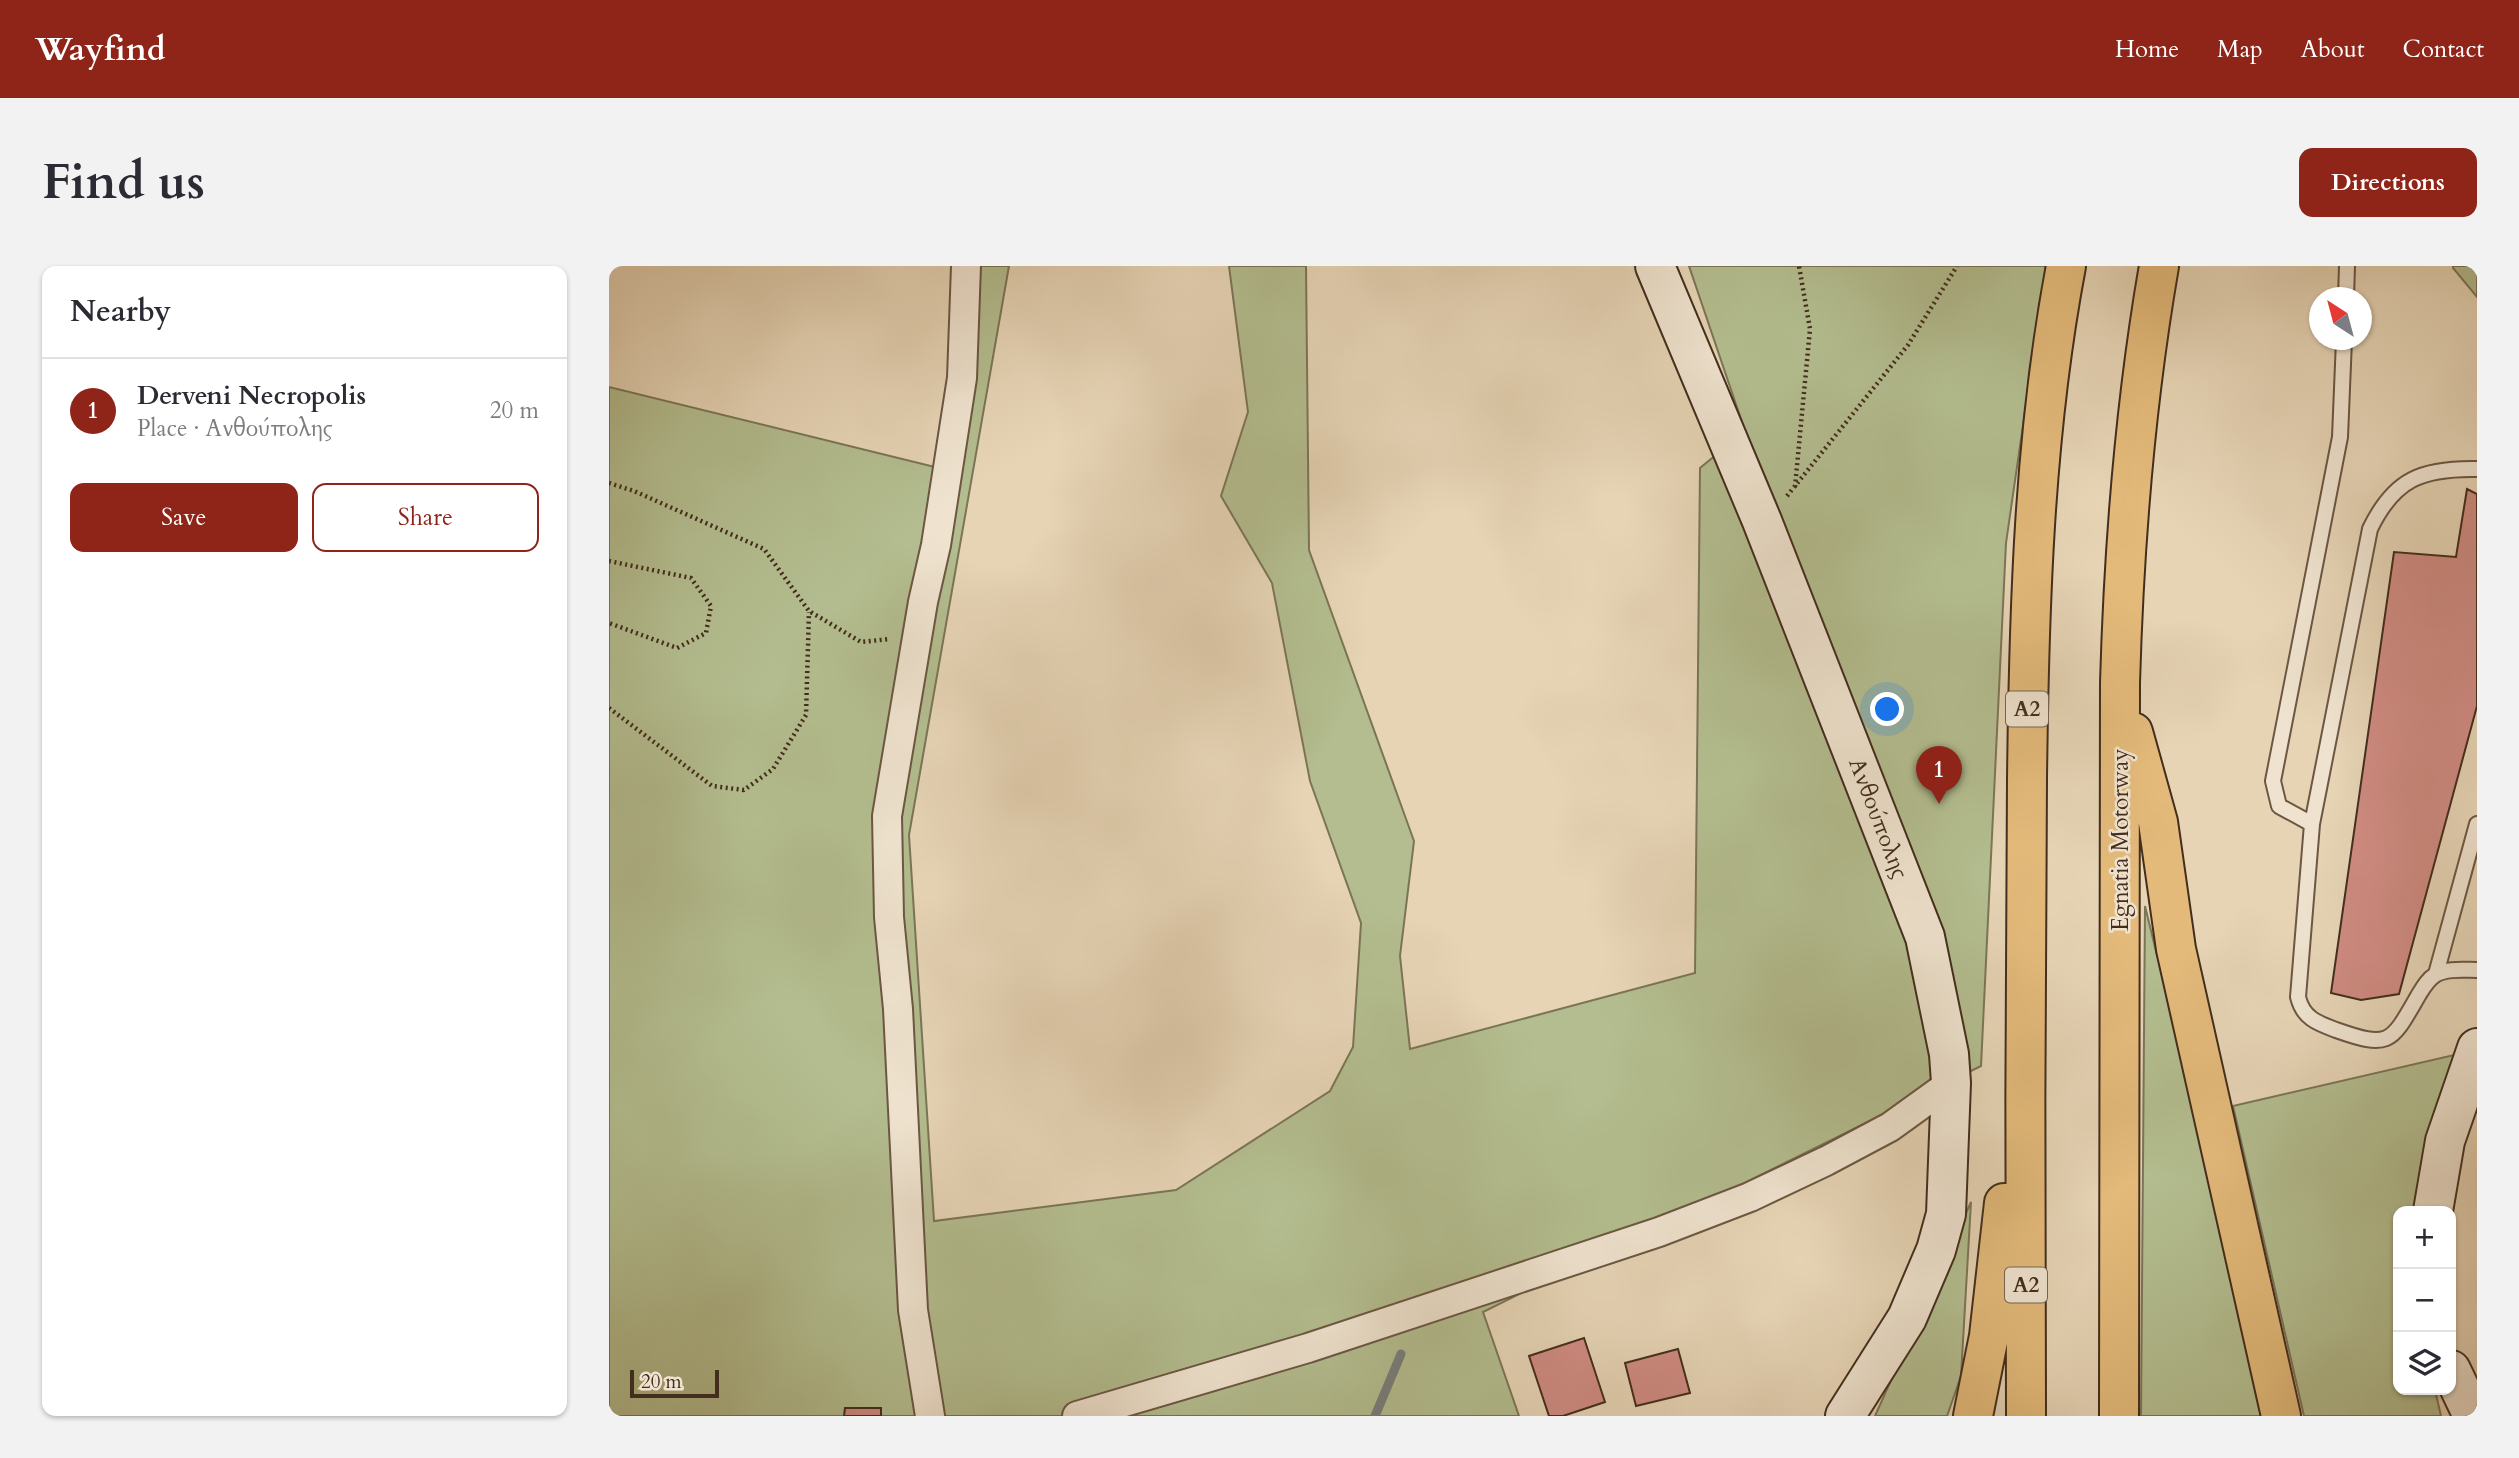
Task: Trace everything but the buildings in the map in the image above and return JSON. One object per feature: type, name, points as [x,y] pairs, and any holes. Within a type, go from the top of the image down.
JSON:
[{"type":"highway","name":"Α2","points":[[2026,1416],[2025,902],[2032,565],[2042,434],[2066,266]]},
{"type":"highway","name":"Egnatia Motorway","points":[[2119,1416],[2120,682],[2124,568],[2134,444],[2159,266]]},
{"type":"highway","points":[[2120,682],[2158,822],[2176,949],[2281,1416]]},
{"type":"highway","points":[[1973,1416],[1989,1336],[2008,1164],[2025,1094]]},
{"type":"street","points":[[930,1416],[913,1310],[898,1009],[888,917],[887,816],[923,602],[936,545],[962,378],[966,266]]},
{"type":"street","name":"Ανθούπολης","points":[[1655,266],[1762,521],[1925,937],[1949,1054],[1951,1083],[1946,1214],[1936,1250],[1907,1318],[1867,1384]]},
{"type":"street","points":[[2434,1206],[2445,1141],[2477,1048]]},
{"type":"street","points":[[1077,1416],[1308,1348],[1685,1222],[1751,1197],[1890,1127],[1951,1083]]},
{"type":"street","points":[[2456,1380],[2473,1413]]},
{"type":"street","points":[[1838,1416],[1867,1384]]},
{"type":"street","points":[[1845,1416],[1867,1384]]},
{"type":"lane","points":[[2346,287],[2347,266]]},
{"type":"lane","points":[[2312,824],[2285,813],[2279,806],[2273,781],[2340,437],[2344,350]]},
{"type":"lane","points":[[2477,469],[2453,468],[2400,485],[2386,498],[2370,529],[2312,824],[2298,997],[2304,1013],[2318,1023],[2363,1040],[2380,1041],[2396,1033],[2424,986],[2436,974],[2477,824]]},
{"type":"lane","points":[[2436,974],[2452,970],[2477,970]]},
{"type":"path","points":[[1799,266],[1810,330],[1794,488],[1908,345],[1957,266]]},
{"type":"path","points":[[609,483],[764,549],[809,611],[861,642],[893,639],[923,602]]},
{"type":"path","points":[[609,561],[691,578],[711,606],[706,633],[677,648],[609,623]]},
{"type":"path","points":[[609,708],[712,786],[744,790],[773,769],[806,715],[809,611]]},
{"type":"green space","points":[[966,266],[1009,266],[909,835],[934,1221],[1176,1190],[1330,1091],[1353,1047],[1361,923],[1310,781],[1272,583],[1221,496],[1248,412],[1229,266],[1306,266],[1309,550],[1414,841],[1400,956],[1410,1049],[1695,973],[1700,468],[1745,431],[1689,266],[2046,266],[2006,543],[1981,1066],[1483,1312],[1519,1416],[609,1416],[609,387],[947,470]]},
{"type":"green space","points":[[2477,266],[2477,297],[2453,268]]},
{"type":"green space","points":[[2145,906],[2197,1120],[2263,1416],[2141,1416]]},
{"type":"green space","points":[[2454,1055],[2420,1206],[2393,1206],[2393,1395],[2436,1395],[2441,1416],[2304,1416],[2233,1106]]},
{"type":"green space","points":[[1971,1202],[1961,1376],[1947,1416],[1875,1416]]},
{"type":"waterway","points":[[1375,1416],[1401,1354]]},
{"type":"place","name":"Derveni Necropolis","points":[[1939,804]]}]
